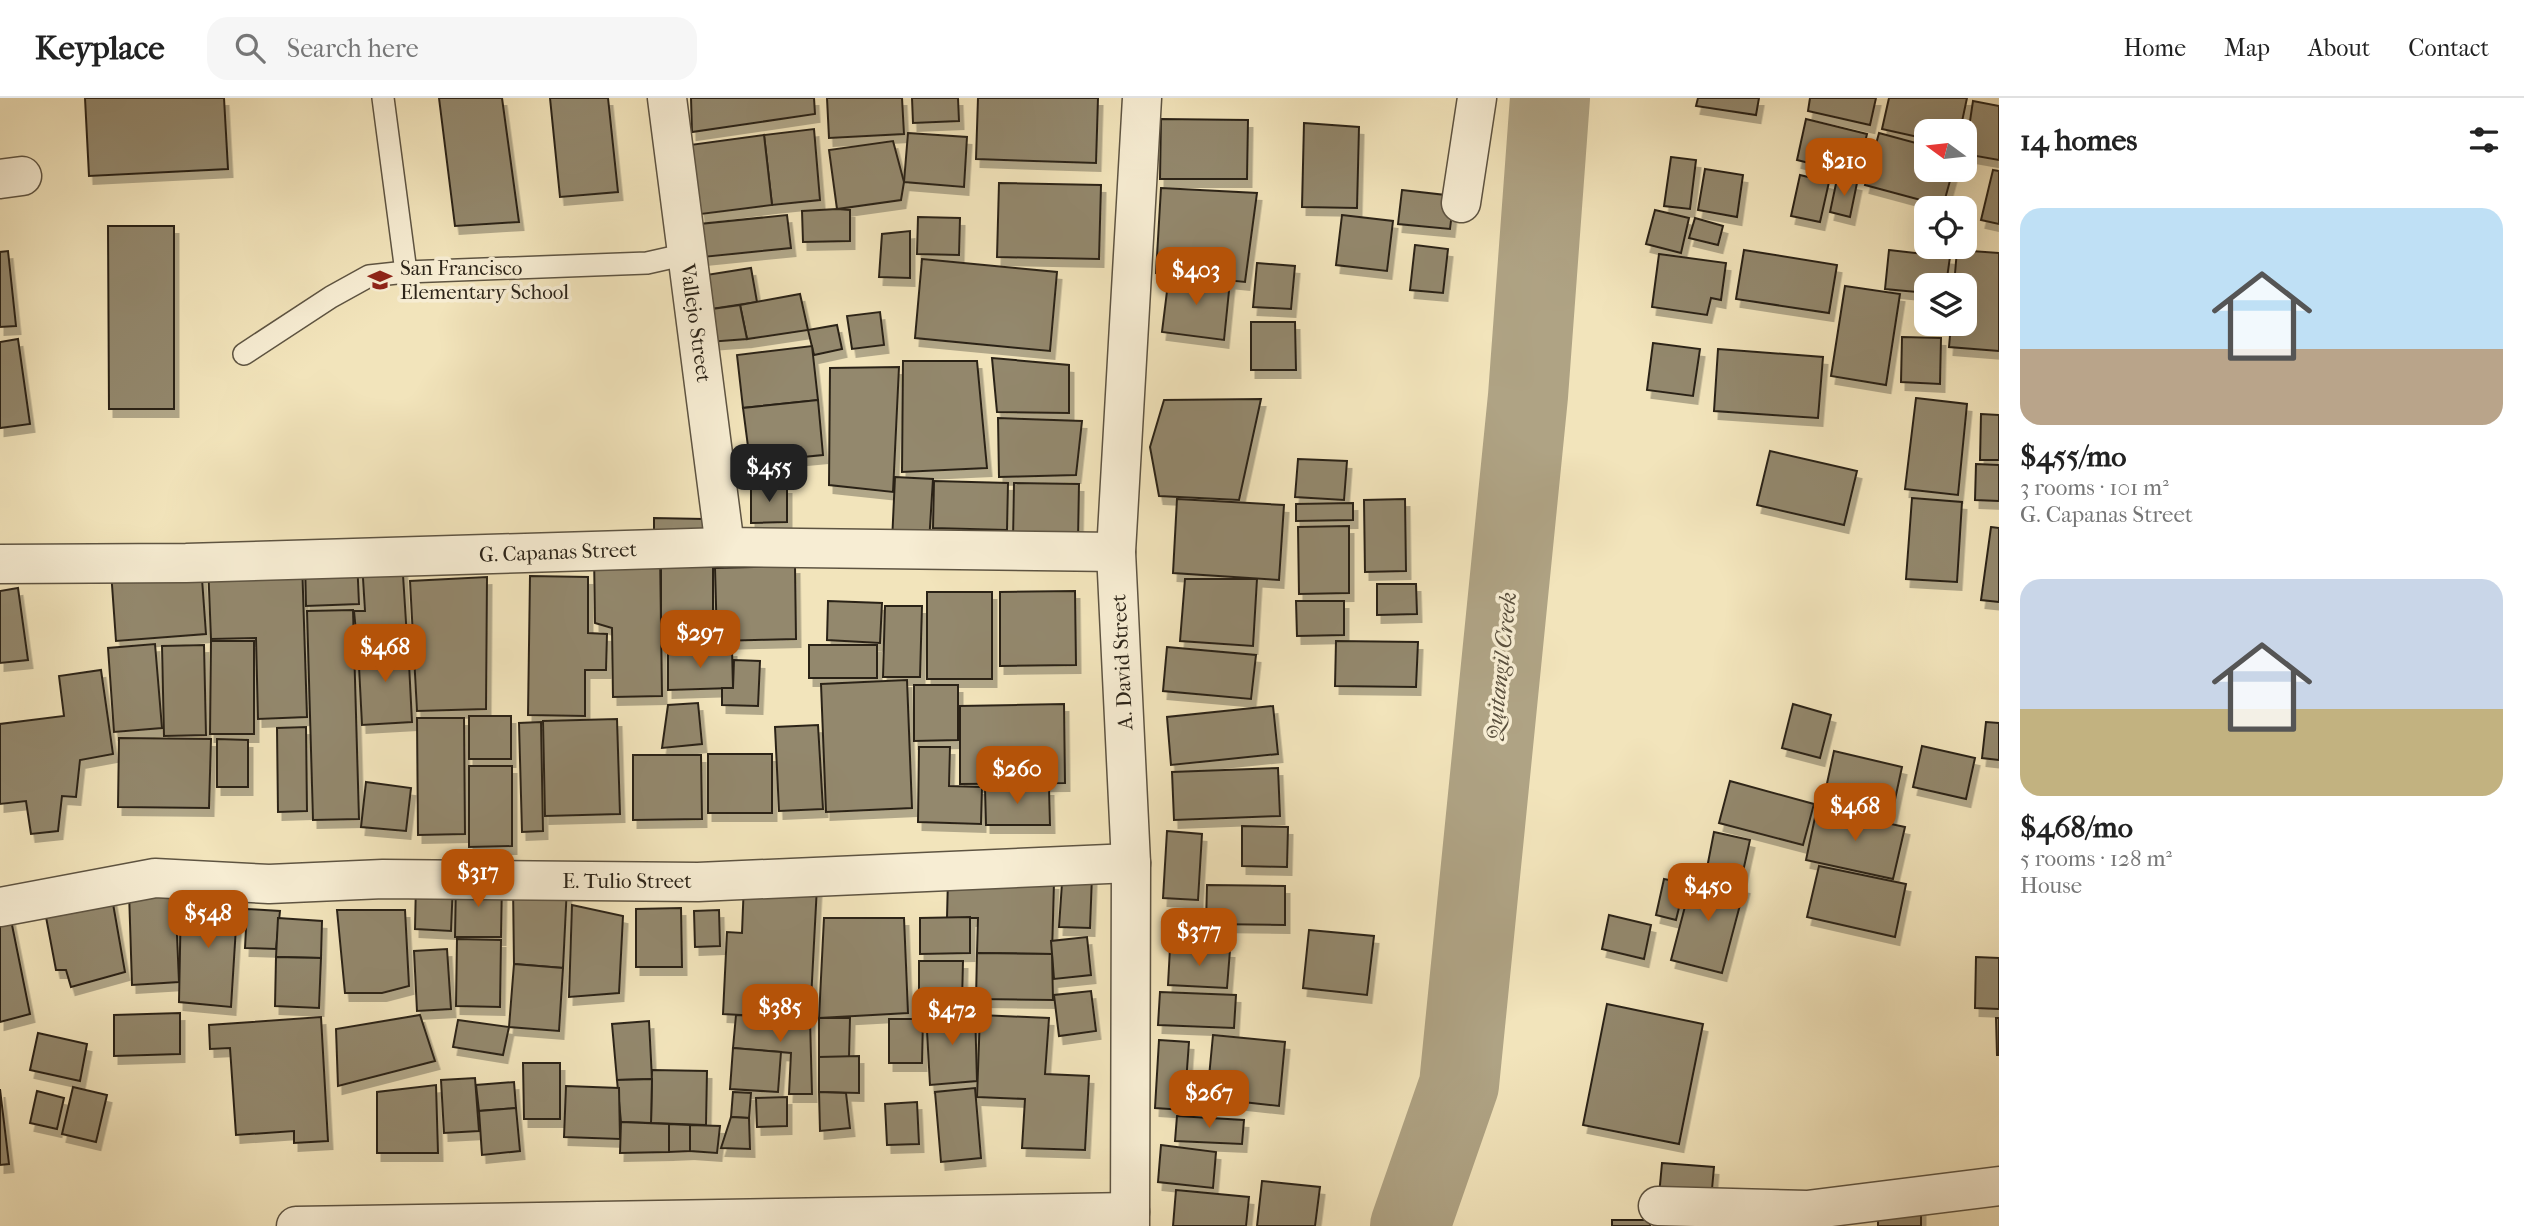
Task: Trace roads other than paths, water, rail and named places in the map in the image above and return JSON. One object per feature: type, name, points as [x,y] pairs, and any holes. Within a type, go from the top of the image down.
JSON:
[{"type":"street","name":"Vallejo Street","points":[[667,98],[725,547]]},
{"type":"street","name":"A. David Street","points":[[1130,1219],[1131,863],[1116,552],[1142,98]]},
{"type":"street","points":[[1461,203],[1477,98]]},
{"type":"street","name":"G. Capanas Street","points":[[0,564],[186,563],[725,547],[1116,552]]},
{"type":"street","name":"E. Tulio Street","points":[[0,906],[155,878],[269,884],[383,879],[698,882],[1131,863]]},
{"type":"street","points":[[1658,1206],[1807,1210],[1999,1186]]},
{"type":"street","points":[[296,1226],[1130,1219]]},
{"type":"lane","points":[[383,98],[406,272]]},
{"type":"lane","points":[[244,354],[331,297],[369,276],[406,272],[647,263],[687,254]]},
{"type":"waterway","name":"Quitangil Creek","points":[[1410,1226],[1459,1085],[1528,396],[1550,98]]},
{"type":"place","name":"San Francisco Elementary School","points":[[380,280]]}]
